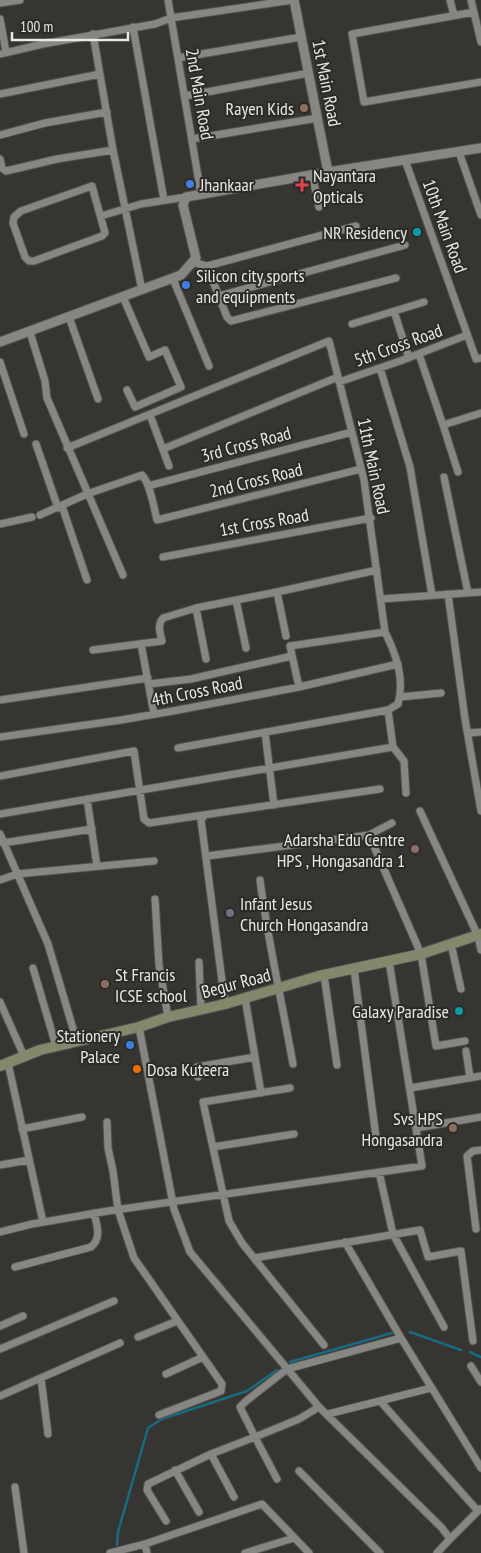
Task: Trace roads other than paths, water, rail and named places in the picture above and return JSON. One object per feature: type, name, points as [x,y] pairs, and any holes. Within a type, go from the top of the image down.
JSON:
[{"type":"main road","name":"Begur Road","points":[[4,1064],[40,1050],[139,1027],[168,1017],[225,1004],[324,975],[421,954],[479,935]]},
{"type":"street","points":[[0,3],[20,0]]},
{"type":"street","name":"2nd Main Road","points":[[168,0],[201,194]]},
{"type":"street","points":[[0,19],[3,53],[93,34],[155,24],[172,18],[250,3],[293,0]]},
{"type":"street","name":"1st Main Road","points":[[293,0],[328,172]]},
{"type":"street","points":[[450,0],[454,16]]},
{"type":"street","points":[[471,0],[481,42]]},
{"type":"street","points":[[474,12],[352,34],[364,102],[481,82]]},
{"type":"street","points":[[132,27],[164,200]]},
{"type":"street","points":[[93,34],[113,150],[142,290]]},
{"type":"street","points":[[178,58],[301,37]]},
{"type":"street","points":[[185,96],[308,73]]},
{"type":"street","points":[[0,94],[100,74]]},
{"type":"street","points":[[0,135],[45,123],[106,112]]},
{"type":"street","points":[[192,139],[318,118]]},
{"type":"street","points":[[101,216],[141,204],[312,174],[481,148]]},
{"type":"street","points":[[0,159],[2,168],[6,171],[57,159],[113,150]]},
{"type":"street","points":[[459,152],[481,215]]},
{"type":"street","name":"10th Main Road","points":[[405,160],[468,335],[479,358]]},
{"type":"street","points":[[312,174],[319,207]]},
{"type":"street","points":[[92,186],[101,216],[106,233],[102,236],[34,261],[29,261],[25,257],[13,224],[14,217],[21,211],[92,186]]},
{"type":"street","points":[[0,342],[181,276],[196,258],[183,205],[186,197]]},
{"type":"street","points":[[192,262],[207,266],[356,226]]},
{"type":"street","points":[[219,296],[405,245]]},
{"type":"street","points":[[207,266],[227,317],[231,321],[396,278]]},
{"type":"street","points":[[173,279],[209,366]]},
{"type":"street","points":[[123,297],[149,357],[165,350],[181,387],[135,407],[127,390]]},
{"type":"street","points":[[352,324],[424,302]]},
{"type":"street","points":[[394,311],[409,358]]},
{"type":"street","points":[[69,317],[98,399]]},
{"type":"street","points":[[30,332],[45,381],[47,398],[123,575]]},
{"type":"street","name":"5th Cross Road","points":[[339,379],[380,368],[468,335]]},
{"type":"street","name":"11th Main Road","points":[[150,415],[329,342],[361,469],[371,518],[385,632],[393,647],[398,664],[400,697]]},
{"type":"street","points":[[419,354],[458,472]]},
{"type":"street","points":[[0,362],[24,434]]},
{"type":"street","points":[[380,368],[410,467],[432,595]]},
{"type":"street","points":[[163,449],[339,379]]},
{"type":"street","points":[[443,424],[481,413]]},
{"type":"street","points":[[67,448],[150,415],[169,466]]},
{"type":"street","name":"3rd Cross Road","points":[[148,486],[352,432]]},
{"type":"street","points":[[36,444],[88,580]]},
{"type":"street","name":"2nd Cross Road","points":[[148,486],[157,520],[361,469]]},
{"type":"street","points":[[40,515],[87,494],[142,475],[145,477],[148,486]]},
{"type":"street","points":[[444,477],[468,593]]},
{"type":"street","points":[[0,524],[32,517]]},
{"type":"street","name":"1st Cross Road","points":[[163,557],[371,518]]},
{"type":"street","points":[[93,650],[162,641],[159,627],[163,618],[196,608],[377,570]]},
{"type":"street","points":[[277,592],[286,636]]},
{"type":"street","points":[[381,599],[481,592]]},
{"type":"street","points":[[448,594],[468,733],[478,770],[481,812]]},
{"type":"street","points":[[236,600],[246,648]]},
{"type":"street","points":[[196,608],[206,659]]},
{"type":"street","points":[[299,687],[290,646],[385,632]]},
{"type":"street","points":[[141,644],[154,714]]},
{"type":"street","points":[[0,700],[148,681],[192,679],[292,656]]},
{"type":"street","name":"4th Cross Road","points":[[0,737],[154,714],[299,687],[398,664]]},
{"type":"street","points":[[178,748],[388,710],[398,704],[400,697],[441,693]]},
{"type":"street","points":[[388,710],[393,747],[404,761],[406,793]]},
{"type":"street","points":[[265,732],[274,805]]},
{"type":"street","points":[[468,733],[481,732]]},
{"type":"street","points":[[0,814],[393,747]]},
{"type":"street","points":[[0,776],[134,751],[144,819],[150,823],[380,789]]},
{"type":"street","points":[[87,799],[97,866]]},
{"type":"street","points":[[420,811],[479,935],[481,950]]},
{"type":"street","points":[[204,816],[201,820],[225,1004]]},
{"type":"street","points":[[206,856],[369,835],[392,823]]},
{"type":"street","points":[[3,843],[92,829]]},
{"type":"street","points":[[0,834],[48,944],[77,1042]]},
{"type":"street","points":[[369,835],[421,954],[436,1046],[465,1041]]},
{"type":"street","points":[[0,880],[17,874],[154,861]]},
{"type":"street","points":[[260,880],[266,923],[280,988],[293,1064]]},
{"type":"street","points":[[156,899],[159,965],[168,1017]]},
{"type":"street","points":[[451,944],[461,989]]},
{"type":"street","points":[[0,1232],[94,1213],[422,1166],[389,961]]},
{"type":"street","points":[[199,962],[201,1010]]},
{"type":"street","points":[[33,968],[56,1046]]},
{"type":"street","points":[[354,969],[376,1137]]},
{"type":"street","points":[[324,975],[337,1065]]},
{"type":"street","points":[[245,998],[261,1093]]},
{"type":"street","points":[[0,1002],[24,1056]]},
{"type":"street","points":[[139,1027],[172,1203],[190,1252],[319,1406],[450,1538]]},
{"type":"street","points":[[466,1051],[470,1078]]},
{"type":"street","points":[[198,1077],[197,1067],[255,1057]]},
{"type":"street","points":[[4,1064],[22,1129],[43,1222]]},
{"type":"street","points":[[410,1088],[481,1076]]},
{"type":"street","points":[[290,1088],[203,1102],[229,1221],[242,1243],[324,1345]]},
{"type":"street","points":[[22,1129],[82,1117]]},
{"type":"street","points":[[416,1128],[481,1117]]},
{"type":"street","points":[[108,1122],[108,1148],[118,1210],[134,1258],[222,1384],[221,1391],[159,1415]]},
{"type":"street","points":[[213,1147],[294,1134]]},
{"type":"street","points":[[476,1229],[467,1156],[481,1150]]},
{"type":"street","points":[[0,1164],[29,1160]]},
{"type":"street","points":[[379,1172],[393,1234],[444,1327]]},
{"type":"street","points":[[15,1267],[91,1247],[98,1238],[94,1213]]},
{"type":"street","points":[[254,1258],[420,1230],[428,1257],[461,1251],[473,1341]]},
{"type":"street","points":[[345,1242],[431,1388],[481,1468]]},
{"type":"street","points":[[0,1349],[114,1300]]},
{"type":"street","points":[[0,1326],[23,1316]]},
{"type":"street","points":[[138,1337],[177,1321]]},
{"type":"street","points":[[277,1479],[240,1407],[287,1369],[401,1338]]},
{"type":"street","points":[[0,1396],[120,1343]]},
{"type":"street","points":[[166,1374],[203,1358]]},
{"type":"street","points":[[471,1366],[481,1382]]},
{"type":"street","points":[[41,1378],[48,1434]]},
{"type":"street","points":[[328,1414],[431,1388]]},
{"type":"street","points":[[380,1400],[480,1510],[437,1553]]},
{"type":"street","points":[[166,1521],[147,1490],[148,1484],[211,1454],[299,1419],[319,1406]]},
{"type":"street","points":[[211,1454],[234,1497]]},
{"type":"street","points":[[175,1470],[199,1512]]},
{"type":"street","points":[[298,1472],[380,1553]]},
{"type":"street","points":[[15,1487],[24,1553]]},
{"type":"street","points":[[110,1553],[145,1544],[262,1504],[309,1553]]},
{"type":"street","points":[[245,1553],[294,1538]]},
{"type":"street","points":[[145,1544],[147,1553]]},
{"type":"waterway","points":[[410,1332],[461,1350]]},
{"type":"waterway","points":[[290,1362],[392,1333]]},
{"type":"waterway","points":[[470,1352],[481,1357]]},
{"type":"waterway","points":[[117,1545],[118,1532],[148,1428],[162,1419],[247,1391],[277,1370]]},
{"type":"place","name":"Rayen Kids","points":[[304,108]]},
{"type":"place","name":"Jhankaar","points":[[190,184]]},
{"type":"place","name":"Nayantara Opticals","points":[[302,185]]},
{"type":"place","name":"NR Residency","points":[[417,232]]},
{"type":"place","name":"Silicon city sports and equipments","points":[[186,285]]},
{"type":"place","name":"Adarsha Edu Centre HPS , Hongasandra 1","points":[[415,849]]},
{"type":"place","name":"Infant Jesus Church Hongasandra","points":[[230,913]]},
{"type":"place","name":"St Francis ICSE school","points":[[105,984]]},
{"type":"place","name":"Galaxy Paradise","points":[[459,1011]]},
{"type":"place","name":"Stationery Palace","points":[[130,1045]]},
{"type":"place","name":"Dosa Kuteera","points":[[137,1069]]},
{"type":"place","name":"Svs HPS Hongasandra","points":[[453,1128]]}]
